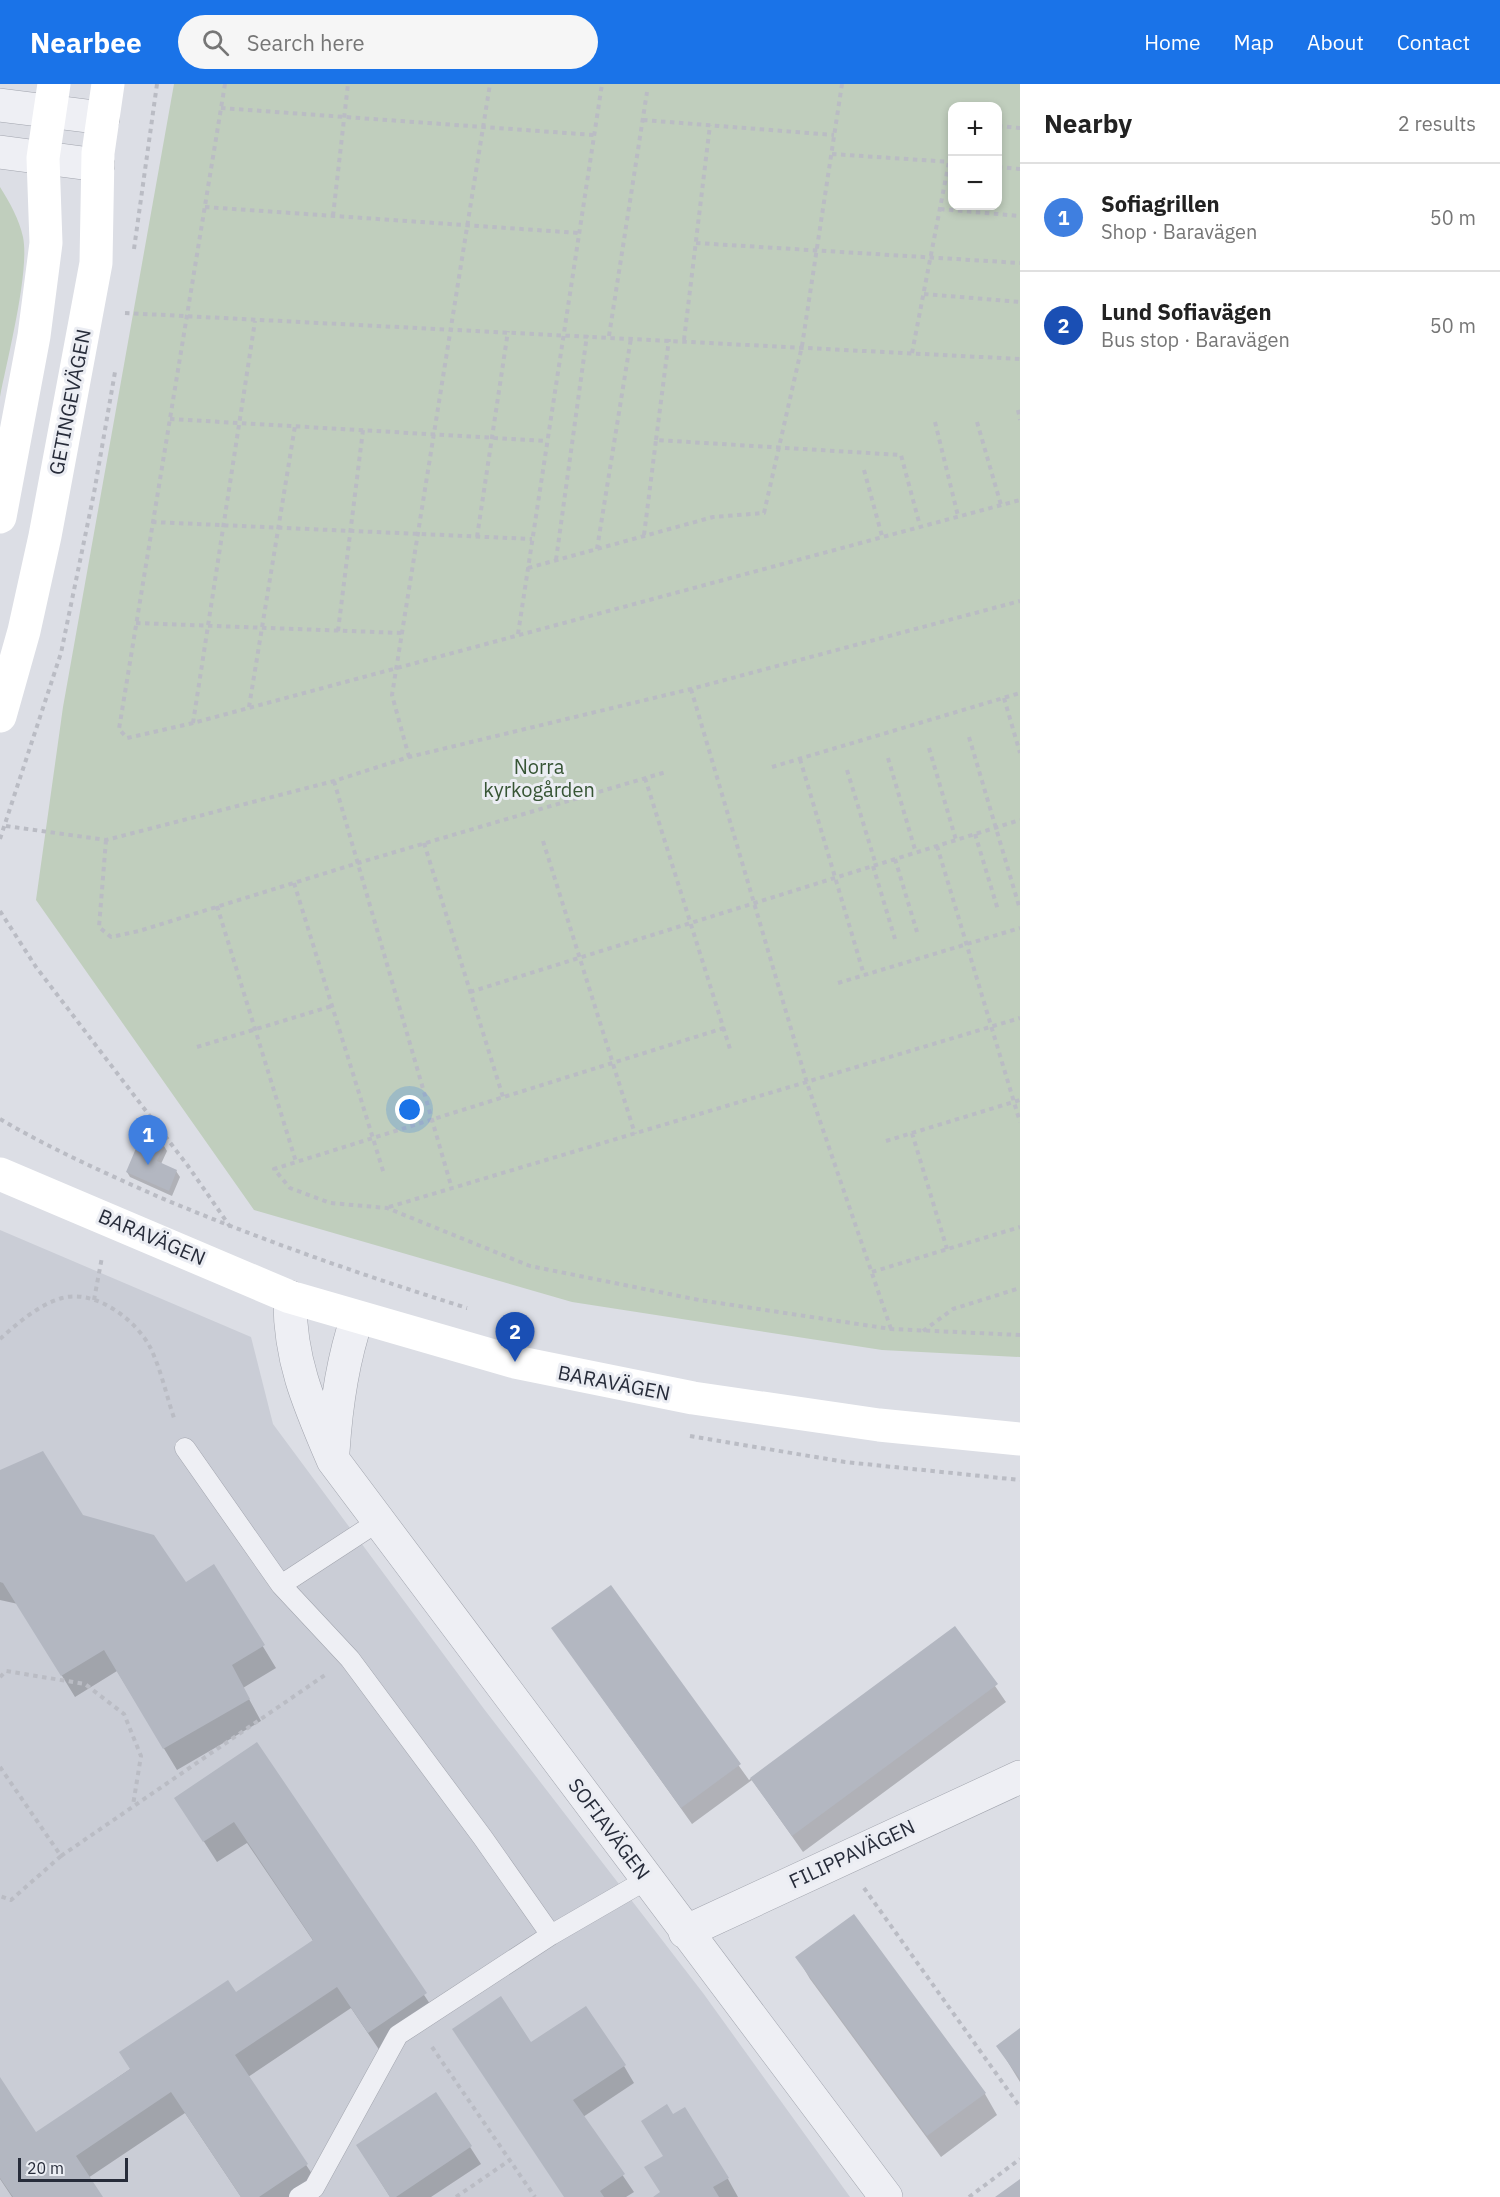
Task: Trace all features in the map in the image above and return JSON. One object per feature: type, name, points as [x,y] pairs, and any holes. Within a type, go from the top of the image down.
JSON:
[{"type":"street","name":"GETINGEVÄGEN","points":[[0,716],[24,631],[45,536],[96,263],[98,165],[108,84]]},
{"type":"street","points":[[0,105],[51,98],[103,118]]},
{"type":"street","points":[[0,517],[34,336],[46,243],[44,158],[51,98]]},
{"type":"street","points":[[0,152],[98,165]]},
{"type":"street","name":"BARAVÄGEN","points":[[0,1151],[89,1211]]},
{"type":"street","name":"BARAVÄGEN","points":[[0,1174],[290,1297],[357,1318],[549,1370],[693,1398],[879,1425],[1020,1439]]},
{"type":"street","name":"SOFIAVÄGEN","points":[[290,1297],[290,1324],[301,1385],[333,1460],[886,2197]]},
{"type":"street","points":[[333,1460],[336,1401],[348,1344],[357,1318]]},
{"type":"street","name":"FILIPPAVÄGEN","points":[[686,1932],[842,1858],[1020,1778]]},
{"type":"lane","points":[[185,1448],[281,1585],[350,1659],[483,1838],[551,1935]]},
{"type":"lane","points":[[281,1585],[379,1521]]},
{"type":"lane","points":[[299,2197],[314,2188],[398,2035],[551,1935],[646,1880]]},
{"type":"path","points":[[225,84],[119,729],[127,738],[193,723],[1020,500]]},
{"type":"path","points":[[333,216],[348,84]]},
{"type":"path","points":[[409,757],[392,695],[490,84]]},
{"type":"path","points":[[518,634],[602,84]]},
{"type":"path","points":[[528,568],[713,517],[764,513],[802,346],[842,84]]},
{"type":"path","points":[[609,336],[647,92]]},
{"type":"path","points":[[221,108],[594,135]]},
{"type":"path","points":[[643,120],[834,135]]},
{"type":"path","points":[[684,340],[710,125]]},
{"type":"path","points":[[1002,126],[1020,128]]},
{"type":"path","points":[[832,154],[948,162]]},
{"type":"path","points":[[1002,167],[1020,169]]},
{"type":"path","points":[[912,353],[948,175]]},
{"type":"path","points":[[205,207],[579,233]]},
{"type":"path","points":[[940,209],[1020,216]]},
{"type":"path","points":[[696,243],[1020,263]]},
{"type":"path","points":[[924,294],[1020,302]]},
{"type":"path","points":[[125,314],[669,339],[1020,359]]},
{"type":"path","points":[[193,723],[255,321]]},
{"type":"path","points":[[477,537],[508,331]]},
{"type":"path","points":[[556,560],[587,335]]},
{"type":"path","points":[[597,549],[631,338]]},
{"type":"path","points":[[644,535],[669,339]]},
{"type":"path","points":[[1018,410],[1020,420]]},
{"type":"path","points":[[170,419],[547,441]]},
{"type":"path","points":[[935,422],[958,516]]},
{"type":"path","points":[[977,422],[1001,505]]},
{"type":"path","points":[[249,707],[295,426]]},
{"type":"path","points":[[338,631],[363,430]]},
{"type":"path","points":[[656,440],[901,455],[920,526]]},
{"type":"path","points":[[864,470],[882,536]]},
{"type":"path","points":[[152,522],[532,539]]},
{"type":"path","points":[[6,826],[106,840],[334,781],[409,757],[691,689],[1020,601]]},
{"type":"path","points":[[136,623],[402,633]]},
{"type":"path","points":[[691,689],[807,1083],[891,1329]]},
{"type":"path","points":[[772,767],[1020,693]]},
{"type":"path","points":[[1004,698],[1020,753]]},
{"type":"path","points":[[969,737],[1019,906]]},
{"type":"path","points":[[929,747],[956,840]]},
{"type":"path","points":[[888,758],[916,853]]},
{"type":"path","points":[[800,759],[864,975]]},
{"type":"path","points":[[847,770],[895,939]]},
{"type":"path","points":[[106,840],[99,927],[111,937],[139,931],[424,843],[666,772]]},
{"type":"path","points":[[645,778],[730,1049]]},
{"type":"path","points":[[334,781],[452,1189]]},
{"type":"path","points":[[470,992],[1020,820]]},
{"type":"path","points":[[975,834],[998,910]]},
{"type":"path","points":[[543,841],[635,1134]]},
{"type":"path","points":[[424,843],[503,1097]]},
{"type":"path","points":[[937,846],[1020,1122]]},
{"type":"path","points":[[895,859],[916,932]]},
{"type":"path","points":[[294,883],[384,1174]]},
{"type":"path","points":[[217,906],[296,1162]]},
{"type":"path","points":[[0,911],[36,967],[188,1166],[231,1228]]},
{"type":"path","points":[[838,983],[1020,928]]},
{"type":"path","points":[[197,1047],[332,1006]]},
{"type":"path","points":[[387,1208],[1020,1018]]},
{"type":"path","points":[[724,1028],[274,1168],[290,1188],[330,1203],[387,1208],[530,1266],[699,1300],[891,1329],[1020,1335]]},
{"type":"path","points":[[886,1141],[1020,1100]]},
{"type":"path","points":[[0,1119],[37,1141],[100,1171],[231,1228],[338,1267],[468,1309]]},
{"type":"path","points":[[912,1133],[947,1250]]},
{"type":"path","points":[[872,1272],[1020,1227]]},
{"type":"path","points":[[94,1300],[102,1257]]},
{"type":"path","points":[[923,1331],[953,1309],[1020,1288]]},
{"type":"path","points":[[0,1339],[26,1316],[63,1298],[94,1300],[125,1316],[149,1346],[185,1448]]},
{"type":"path","points":[[0,1896],[11,1900],[61,1856],[350,1659]]},
{"type":"path","points":[[0,1677],[6,1671],[86,1683],[124,1714],[141,1756],[133,1806]]},
{"type":"path","points":[[0,1767],[61,1856]]},
{"type":"path","points":[[842,1858],[1020,2107]]},
{"type":"path","points":[[416,2023],[535,2197]]},
{"type":"path","points":[[969,2197],[1020,2159]]},
{"type":"path","points":[[456,2197],[510,2160]]},
{"type":"shaded area","points":[[0,1230],[251,1337],[273,1424],[484,1709],[703,1993],[850,2197],[0,2197]]},
{"type":"green space","name":"Norra kyrkogården","points":[[174,84],[1020,84],[1020,1357],[882,1350],[572,1302],[254,1210],[36,900],[63,707]]},
{"type":"green space","points":[[0,187],[19,224],[24,252],[21,293],[0,397]]},
{"type":"building","points":[[142,1134],[165,1144],[157,1161],[177,1170],[169,1191],[126,1172]]},
{"type":"building","points":[[43,1451],[83,1515],[154,1535],[186,1582],[214,1564],[265,1645],[232,1665],[250,1699],[163,1749],[104,1650],[61,1676],[3,1583],[0,1582],[0,1470]]},
{"type":"building","points":[[611,1585],[741,1764],[681,1808],[551,1628]]},
{"type":"building","points":[[955,1626],[998,1684],[792,1836],[750,1778]]},
{"type":"building","points":[[257,1742],[427,1993],[368,2033],[337,1987],[235,2055],[308,2164],[259,2197],[241,2197],[171,2092],[76,2156],[103,2197],[13,2197],[0,2178],[0,2077],[36,2132],[130,2069],[119,2052],[228,1980],[236,1992],[313,1940],[234,1822],[203,1842],[174,1798]]},
{"type":"building","points":[[854,1914],[986,2093],[927,2136],[795,1957]]},
{"type":"building","points":[[501,1996],[531,2042],[586,2006],[626,2065],[573,2100],[625,2174],[600,2191],[604,2197],[564,2197],[452,2029]]},
{"type":"building","points":[[1020,2028],[1020,2079],[996,2046]]},
{"type":"building","points":[[436,2092],[472,2146],[396,2197],[390,2197],[356,2145]]},
{"type":"building","points":[[667,2104],[673,2114],[685,2107],[729,2178],[713,2187],[719,2197],[653,2197],[660,2192],[644,2167],[663,2156],[641,2121]]},
{"type":"building","points":[[1020,2179],[1020,2197],[995,2197]]},
{"type":"place","name":"Sofiagrillen","points":[[148,1165]]},
{"type":"place","name":"Lund Sofiavägen","points":[[515,1362]]}]
